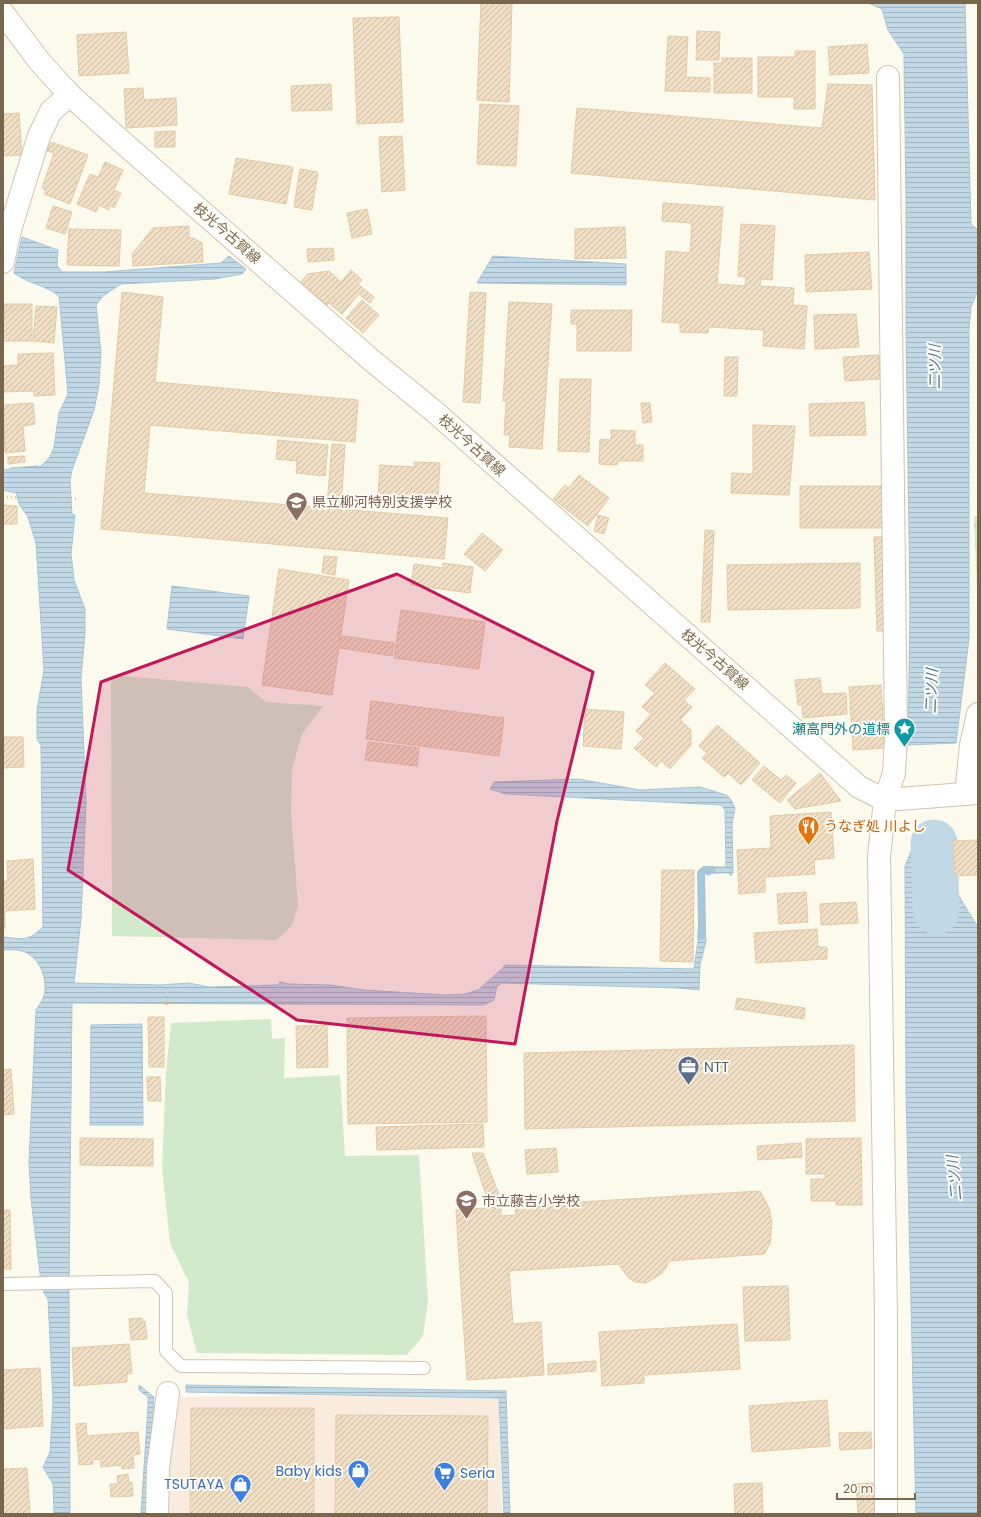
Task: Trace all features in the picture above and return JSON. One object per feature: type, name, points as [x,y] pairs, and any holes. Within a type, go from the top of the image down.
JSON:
[{"type":"street","name":"枝光今古賀線","points":[[3,13],[40,62],[70,95],[370,359],[435,412],[859,787],[885,800]]},
{"type":"street","points":[[886,1514],[886,1326],[879,856],[885,800],[894,772],[896,737],[888,77]]},
{"type":"street","points":[[3,262],[12,224],[39,136],[50,111],[70,95]]},
{"type":"street","points":[[885,800],[972,793],[971,745],[978,714]]},
{"type":"street","points":[[157,1514],[158,1468],[168,1393]]},
{"type":"lane","points":[[3,1284],[155,1281],[166,1293],[166,1351],[181,1366],[424,1368]]},
{"type":"path","points":[[3,497],[80,499]]},
{"type":"path","points":[[168,982],[168,1005]]},
{"type":"highlighted area","points":[[397,574],[593,672],[557,821],[515,1044],[297,1020],[68,870],[101,682]]},
{"type":"shaded area","points":[[499,1394],[502,1514],[167,1514],[168,1467],[180,1397]]},
{"type":"green space","points":[[974,516],[978,516],[978,614]]},
{"type":"green space","points":[[111,675],[248,687],[266,702],[323,706],[302,734],[292,769],[291,812],[298,906],[292,925],[277,940],[112,936]]},
{"type":"green space","points":[[271,1019],[272,1039],[285,1038],[284,1078],[340,1075],[345,1156],[419,1155],[428,1301],[423,1336],[407,1355],[197,1353],[187,1315],[189,1283],[170,1243],[162,1168],[166,1073],[171,1023]]},
{"type":"water","points":[[868,3],[965,3],[971,224],[978,230],[978,290],[971,307],[969,330],[969,639],[956,743],[908,745],[910,608],[904,54],[888,30],[882,9]]},
{"type":"water","points":[[22,237],[58,250],[57,266],[62,272],[104,272],[221,263],[229,256],[246,269],[242,274],[215,279],[121,284],[103,296],[96,305],[101,352],[99,385],[94,410],[72,470],[70,481],[72,514],[75,515],[71,554],[74,580],[85,609],[85,634],[81,678],[86,802],[81,919],[74,983],[160,985],[189,983],[209,987],[278,985],[280,982],[289,984],[330,985],[364,990],[446,995],[465,994],[478,990],[505,965],[694,969],[700,927],[705,926],[706,941],[700,965],[699,990],[678,988],[502,983],[497,986],[494,1000],[484,1005],[72,1003],[69,1288],[70,1514],[54,1514],[53,1484],[43,1467],[50,1452],[53,1401],[48,1299],[44,1293],[41,1282],[31,1199],[29,1162],[36,1010],[44,995],[45,984],[40,966],[28,953],[20,950],[3,950],[3,937],[29,937],[43,927],[41,745],[37,740],[37,710],[44,670],[36,543],[28,517],[19,504],[16,493],[3,490],[3,469],[8,470],[10,468],[40,467],[50,457],[54,447],[59,413],[68,394],[59,296],[48,289],[19,277],[14,273]]},
{"type":"water","points":[[493,256],[626,264],[626,285],[477,283]]},
{"type":"water","points":[[172,586],[249,596],[243,639],[167,629]]},
{"type":"water","points":[[578,779],[640,790],[700,787],[726,795],[730,798],[735,808],[732,824],[733,872],[731,876],[729,873],[710,873],[710,875],[707,875],[707,873],[703,873],[703,867],[726,867],[725,810],[721,805],[506,794],[490,789],[494,782]]},
{"type":"water","points":[[948,845],[947,857],[952,879],[960,898],[978,927],[978,1514],[916,1514],[906,1091],[905,866],[913,847]]},
{"type":"water","points":[[142,1024],[143,1125],[90,1125],[91,1025]]},
{"type":"water","points":[[139,1385],[154,1397],[146,1513],[141,1513],[148,1397],[139,1390]]},
{"type":"water","points":[[186,1385],[506,1391],[510,1514],[504,1514],[499,1398],[186,1392]]},
{"type":"building","points":[[481,3],[512,3],[509,102],[477,100]]},
{"type":"building","points":[[399,17],[403,122],[357,124],[353,18]]},
{"type":"building","points":[[697,31],[720,32],[719,60],[696,60]]},
{"type":"building","points":[[126,32],[129,73],[79,76],[77,35]]},
{"type":"building","points":[[668,36],[688,37],[686,77],[710,78],[710,92],[665,91]]},
{"type":"building","points":[[867,44],[869,73],[830,75],[828,47]]},
{"type":"building","points":[[795,51],[815,51],[815,109],[794,109],[794,97],[758,97],[758,57],[795,57]]},
{"type":"building","points":[[722,58],[752,58],[752,93],[714,93],[714,63],[722,63]]},
{"type":"building","points":[[331,84],[332,110],[292,111],[291,86]]},
{"type":"building","points":[[828,84],[872,85],[875,200],[571,173],[577,108],[822,128]]},
{"type":"building","points":[[143,88],[144,100],[176,98],[177,125],[126,128],[124,89]]},
{"type":"building","points":[[480,104],[519,106],[516,166],[477,164]]},
{"type":"building","points":[[19,113],[22,155],[3,156],[3,114]]},
{"type":"building","points":[[175,131],[175,147],[155,147],[155,132]]},
{"type":"building","points":[[402,136],[405,190],[382,192],[379,137]]},
{"type":"building","points":[[51,142],[88,155],[70,204],[44,194],[46,190],[42,188],[54,153],[47,151]]},
{"type":"building","points":[[236,158],[293,167],[286,204],[229,194]]},
{"type":"building","points":[[105,162],[123,170],[114,190],[121,193],[114,208],[109,205],[109,210],[99,205],[96,212],[77,204],[90,174],[98,177]]},
{"type":"building","points":[[300,169],[318,172],[312,210],[294,207]]},
{"type":"building","points":[[663,203],[723,207],[717,284],[745,286],[746,277],[738,276],[741,224],[775,226],[772,280],[761,279],[760,286],[794,288],[793,305],[807,306],[804,349],[763,346],[764,330],[709,327],[708,333],[680,332],[680,323],[662,322],[666,251],[690,253],[692,223],[662,221]]},
{"type":"building","points":[[53,206],[72,212],[65,234],[46,228]]},
{"type":"building","points":[[367,209],[372,234],[352,238],[347,213]]},
{"type":"building","points":[[189,226],[189,238],[193,238],[202,243],[203,262],[133,266],[132,254],[153,228]]},
{"type":"building","points":[[625,227],[626,258],[575,259],[575,229]]},
{"type":"building","points":[[69,229],[121,230],[119,266],[67,265]]},
{"type":"building","points":[[333,248],[334,260],[308,262],[307,249]]},
{"type":"building","points":[[869,252],[872,289],[806,292],[805,255]]},
{"type":"building","points":[[351,270],[362,280],[358,284],[374,297],[370,303],[359,294],[342,314],[329,303],[327,305],[300,283],[308,274],[329,271],[341,282]]},
{"type":"building","points":[[122,292],[163,297],[155,382],[358,400],[355,442],[150,425],[144,493],[448,518],[444,559],[101,529]]},
{"type":"building","points":[[470,292],[486,293],[480,403],[463,402]]},
{"type":"building","points":[[362,300],[379,315],[363,333],[346,318]]},
{"type":"building","points":[[509,302],[552,304],[542,449],[509,447],[510,435],[504,435],[506,401],[503,401]]},
{"type":"building","points":[[4,304],[32,304],[32,341],[3,341]]},
{"type":"building","points":[[36,306],[57,307],[54,343],[33,341]]},
{"type":"building","points":[[571,310],[632,310],[631,351],[577,351],[577,324],[571,324]]},
{"type":"building","points":[[856,314],[859,347],[815,349],[814,315]]},
{"type":"building","points":[[53,353],[55,395],[34,396],[34,391],[3,392],[3,366],[18,365],[18,354]]},
{"type":"building","points":[[879,355],[880,379],[845,381],[843,357]]},
{"type":"building","points":[[725,357],[738,357],[737,396],[724,396]]},
{"type":"building","points":[[560,379],[591,379],[589,452],[558,451]]},
{"type":"building","points":[[864,402],[866,435],[810,436],[809,404]]},
{"type":"building","points":[[33,403],[35,424],[23,426],[25,451],[5,453],[3,405]]},
{"type":"building","points":[[641,403],[650,403],[652,422],[643,423]]},
{"type":"building","points":[[753,425],[795,426],[789,495],[731,493],[732,473],[753,474]]},
{"type":"building","points":[[611,430],[635,431],[635,445],[643,445],[643,461],[618,461],[617,465],[599,464],[600,439],[611,440]]},
{"type":"building","points":[[278,440],[328,445],[325,476],[296,473],[297,461],[276,459]]},
{"type":"building","points":[[332,444],[345,445],[341,507],[327,506]]},
{"type":"building","points":[[25,456],[25,462],[8,464],[8,457]]},
{"type":"building","points":[[414,462],[440,463],[438,497],[413,496],[413,498],[378,496],[380,465],[414,467]]},
{"type":"building","points":[[579,475],[609,498],[588,526],[553,499],[565,485],[569,488]]},
{"type":"building","points":[[800,486],[883,486],[883,528],[800,528]]},
{"type":"building","points":[[3,505],[17,506],[17,524],[3,524]]},
{"type":"building","points":[[598,515],[609,518],[604,534],[594,531]]},
{"type":"building","points":[[705,530],[714,531],[710,622],[701,622]]},
{"type":"building","points":[[482,533],[503,550],[485,571],[464,554]]},
{"type":"building","points":[[874,537],[882,537],[885,631],[877,631]]},
{"type":"building","points":[[324,556],[337,557],[335,575],[322,573]]},
{"type":"building","points":[[443,563],[473,567],[470,593],[411,585],[414,564],[443,568]]},
{"type":"building","points":[[860,563],[860,608],[728,610],[727,565]]},
{"type":"building","points":[[279,569],[349,580],[332,695],[262,685]]},
{"type":"building","points":[[401,610],[485,622],[479,669],[394,658]]},
{"type":"building","points":[[342,636],[394,643],[392,656],[340,648]]},
{"type":"building","points":[[665,663],[695,689],[684,700],[692,707],[680,720],[691,730],[691,745],[670,769],[661,761],[656,767],[634,748],[644,738],[636,731],[651,714],[642,707],[655,693],[645,685]]},
{"type":"building","points":[[820,678],[822,694],[846,693],[847,714],[803,718],[802,705],[798,705],[795,680]]},
{"type":"building","points":[[881,685],[885,748],[853,750],[849,687]]},
{"type":"building","points":[[371,701],[504,718],[499,756],[366,739]]},
{"type":"building","points":[[585,709],[624,712],[621,749],[583,746]]},
{"type":"building","points":[[717,725],[760,763],[741,785],[728,773],[724,777],[702,758],[707,753],[699,746]]},
{"type":"building","points":[[3,737],[23,737],[24,767],[3,768]]},
{"type":"building","points":[[368,742],[419,748],[417,766],[365,760]]},
{"type":"building","points":[[764,766],[781,780],[786,775],[796,783],[780,803],[752,780]]},
{"type":"building","points":[[820,773],[841,801],[795,809],[787,800]]},
{"type":"building","points":[[831,812],[834,858],[814,860],[815,874],[765,877],[765,892],[739,894],[737,850],[771,848],[770,816]]},
{"type":"building","points":[[978,840],[978,875],[955,876],[953,841]]},
{"type":"building","points":[[33,859],[35,909],[5,911],[5,928],[3,929],[3,881],[8,881],[7,861]]},
{"type":"building","points":[[662,870],[694,870],[693,962],[660,961]]},
{"type":"building","points":[[806,892],[808,922],[779,924],[777,894]]},
{"type":"building","points":[[856,902],[858,923],[821,925],[820,904]]},
{"type":"building","points":[[817,929],[818,947],[827,947],[827,959],[756,963],[754,933]]},
{"type":"building","points":[[737,998],[805,1008],[804,1019],[735,1009]]},
{"type":"building","points":[[486,1016],[487,1122],[348,1124],[347,1018]]},
{"type":"building","points":[[148,1017],[164,1017],[164,1067],[149,1067]]},
{"type":"building","points":[[327,1025],[328,1067],[297,1068],[296,1026]]},
{"type":"building","name":"NTT","points":[[854,1045],[855,1121],[525,1129],[524,1053]]},
{"type":"building","points":[[11,1069],[14,1114],[3,1115],[3,1070]]},
{"type":"building","points":[[147,1077],[160,1077],[161,1101],[148,1101]]},
{"type":"building","points":[[483,1124],[484,1147],[377,1150],[376,1127]]},
{"type":"building","points":[[80,1138],[153,1139],[153,1166],[80,1165]]},
{"type":"building","points":[[861,1138],[862,1205],[836,1205],[836,1201],[811,1201],[811,1179],[825,1179],[825,1174],[806,1174],[806,1139]]},
{"type":"building","points":[[801,1143],[802,1157],[758,1160],[757,1146]]},
{"type":"building","points":[[556,1148],[558,1172],[527,1174],[525,1150]]},
{"type":"building","points":[[472,1153],[483,1153],[501,1200],[488,1201]]},
{"type":"building","points":[[760,1191],[769,1208],[772,1223],[770,1244],[764,1254],[669,1261],[661,1274],[646,1283],[635,1282],[629,1278],[619,1264],[509,1271],[513,1324],[541,1322],[544,1375],[467,1380],[456,1210],[501,1207],[501,1216],[516,1215],[515,1206]]},
{"type":"building","points":[[3,1210],[10,1210],[11,1269],[3,1269]]},
{"type":"building","points":[[788,1286],[790,1340],[745,1341],[743,1287]]},
{"type":"building","points":[[142,1318],[142,1322],[145,1321],[147,1339],[131,1340],[129,1319]]},
{"type":"building","points":[[737,1324],[740,1369],[644,1375],[644,1383],[602,1386],[599,1332]]},
{"type":"building","points":[[129,1344],[132,1373],[127,1374],[127,1382],[74,1386],[72,1348]]},
{"type":"building","points":[[596,1361],[596,1371],[548,1375],[548,1364]]},
{"type":"building","points":[[40,1368],[43,1426],[3,1429],[3,1370]]},
{"type":"building","points":[[827,1400],[830,1446],[752,1452],[749,1406]]},
{"type":"building","points":[[191,1408],[314,1408],[314,1514],[190,1514]]},
{"type":"building","points":[[336,1415],[488,1416],[487,1514],[335,1514]]},
{"type":"building","points":[[86,1423],[87,1436],[138,1432],[140,1454],[133,1455],[134,1468],[122,1469],[122,1465],[101,1467],[100,1459],[92,1460],[93,1464],[79,1465],[76,1424]]},
{"type":"building","points":[[871,1432],[872,1448],[840,1450],[839,1433]]},
{"type":"building","points":[[27,1468],[30,1514],[3,1514],[3,1469]]},
{"type":"building","points":[[128,1474],[129,1483],[132,1482],[133,1496],[111,1497],[110,1484],[118,1484],[117,1476]]},
{"type":"building","points":[[762,1483],[763,1514],[735,1514],[734,1484]]},
{"type":"building","points":[[873,1483],[875,1514],[858,1514],[856,1484]]},
{"type":"waterway","name":"二ツ川","points":[[934,843],[936,911]]},
{"type":"waterway","points":[[701,936],[701,873],[705,870],[712,870]]},
{"type":"place","name":"県立柳河特別支援学校","points":[[297,522]]},
{"type":"place","name":"瀬高門外の道標","points":[[905,748]]},
{"type":"place","name":"うなぎ処 川よし","points":[[808,846]]},
{"type":"place","name":"NTT","points":[[689,1086]]},
{"type":"place","name":"市立藤吉小学校","points":[[467,1220]]},
{"type":"place","name":"Baby kids","points":[[358,1490]]},
{"type":"place","name":"Seria","points":[[444,1492]]},
{"type":"place","name":"TSUTAYA","points":[[240,1504]]}]
